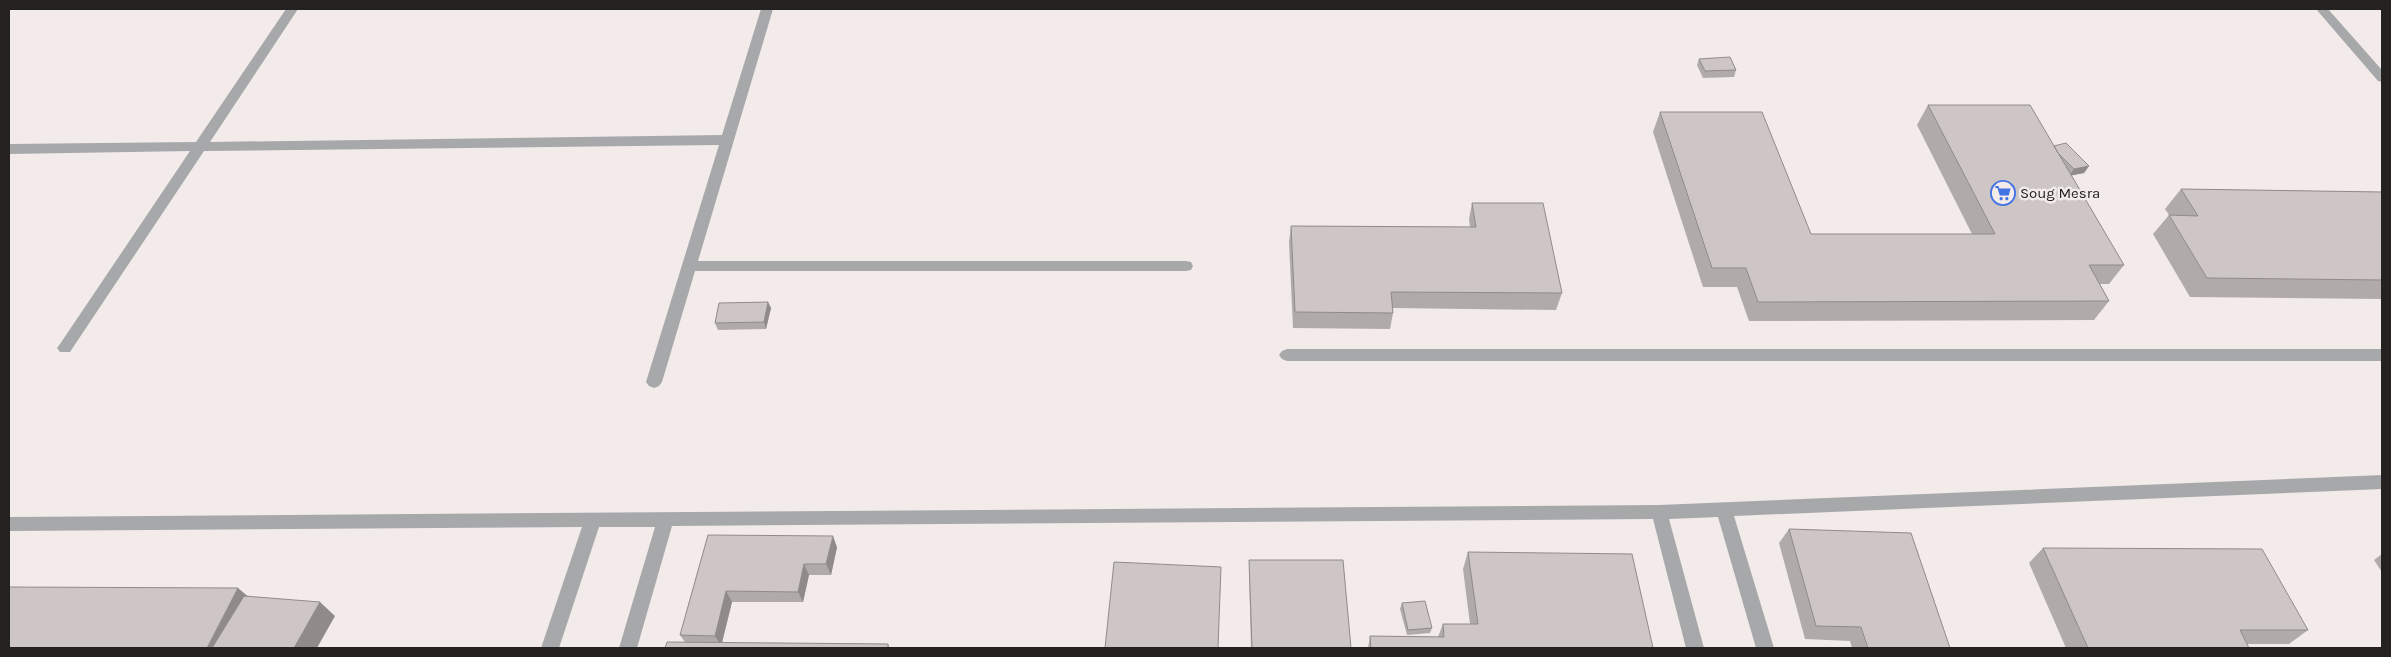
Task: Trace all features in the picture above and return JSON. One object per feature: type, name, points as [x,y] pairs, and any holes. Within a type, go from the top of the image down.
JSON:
[{"type":"street","points":[[64,348],[292,9]]},
{"type":"street","points":[[654,382],[767,9]]},
{"type":"street","points":[[2322,9],[2382,78]]},
{"type":"street","points":[[9,149],[727,140]]},
{"type":"street","points":[[689,266],[1186,266]]},
{"type":"street","points":[[1287,355],[2382,355]]},
{"type":"street","points":[[9,524],[1659,512],[2382,482]]},
{"type":"street","points":[[1724,510],[1765,648]]},
{"type":"street","points":[[1659,512],[1695,648]]},
{"type":"street","points":[[628,648],[666,519]]},
{"type":"street","points":[[550,648],[594,520]]},
{"type":"building","points":[[1730,57],[1736,70],[1705,71],[1699,59]]},
{"type":"building","name":"Soug Mesra","points":[[1928,105],[2030,105],[2124,265],[2089,265],[2109,301],[1758,302],[1746,268],[1712,268],[1660,112],[1762,112],[1811,234],[1995,234]]},
{"type":"building","points":[[2066,143],[2089,166],[2074,169],[2058,153],[2054,146]]},
{"type":"building","points":[[2181,189],[2382,192],[2382,280],[2207,278],[2169,215],[2198,216]]},
{"type":"building","points":[[1472,203],[1543,203],[1562,293],[1391,292],[1393,313],[1295,312],[1291,226],[1476,227]]},
{"type":"building","points":[[768,302],[764,322],[715,323],[719,303]]},
{"type":"building","points":[[1789,529],[1911,533],[1950,648],[1868,648],[1861,627],[1816,626]]},
{"type":"building","points":[[708,535],[833,536],[826,564],[804,564],[798,592],[726,591],[715,636],[680,635]]},
{"type":"building","points":[[2043,548],[2262,549],[2308,630],[2240,630],[2249,648],[2088,648]]},
{"type":"building","points":[[1468,552],[1632,554],[1653,648],[1371,648],[1370,636],[1444,637],[1443,624],[1478,624]]},
{"type":"building","points":[[1249,560],[1343,560],[1351,648],[1252,648]]},
{"type":"building","points":[[1114,562],[1221,567],[1218,648],[1105,648]]},
{"type":"building","points":[[9,587],[238,588],[207,648],[9,648]]},
{"type":"building","points":[[244,596],[320,602],[294,648],[212,648]]},
{"type":"building","points":[[1425,601],[1432,628],[1408,630],[1402,603]]},
{"type":"building","points":[[667,642],[888,644],[888,648],[665,648]]},
{"type":"place","name":"Soug Mesra","points":[[2003,193]]}]
